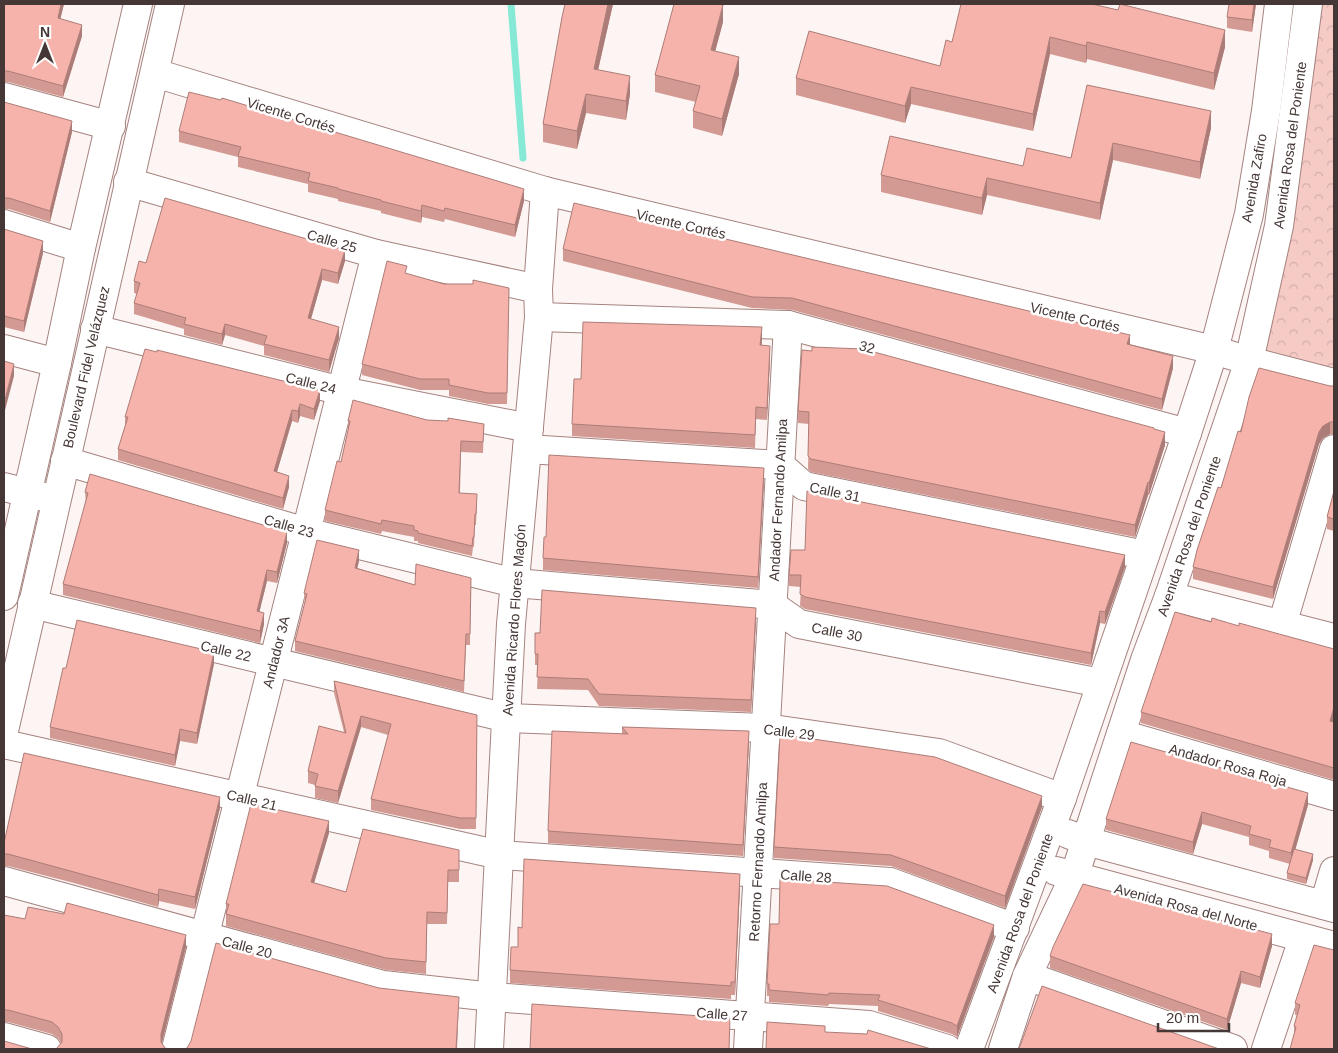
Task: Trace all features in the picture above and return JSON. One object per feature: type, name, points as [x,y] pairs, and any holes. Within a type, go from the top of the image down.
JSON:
[{"type":"street","name":"Boulevard Fidel Velázquez","points":[[4,596],[15,490],[57,363],[81,248],[138,4]]},
{"type":"street","name":"Boulevard Fidel Velázquez","points":[[4,731],[170,4]]},
{"type":"street","name":"Avenida Zafiro","points":[[1214,350],[1249,214],[1266,111],[1279,4]]},
{"type":"street","name":"Avenida Rosa del Poniente","points":[[1003,1049],[1027,976],[1074,877],[1145,660],[1169,596],[1249,361],[1279,226],[1308,4]]},
{"type":"street","name":"Vicente Cortés","points":[[155,73],[545,191],[1214,350],[1334,383]]},
{"type":"street","points":[[4,97],[111,126]]},
{"type":"street","name":"Calle 25","points":[[128,182],[376,254],[538,289]]},
{"type":"street","name":"Avenida Ricardo Flores Magón","points":[[489,1049],[511,624],[539,317],[538,289],[545,191]]},
{"type":"street","points":[[4,224],[81,248]]},
{"type":"street","name":"Andador 3A","points":[[176,1049],[376,254]]},
{"type":"street","name":"32","points":[[539,317],[788,325],[1187,433]]},
{"type":"street","name":"Andador Fernando Amilpa","points":[[768,675],[788,325]]},
{"type":"street","name":"Calle 24","points":[[95,329],[528,438]]},
{"type":"street","points":[[4,349],[57,363]]},
{"type":"street","name":"Avenida Rosa del Poniente","points":[[969,1049],[1062,798],[1214,350]]},
{"type":"street","points":[[528,438],[780,465]]},
{"type":"street","points":[[1282,625],[1334,449]]},
{"type":"street","name":"Calle 23","points":[[65,461],[306,532],[515,583]]},
{"type":"street","name":"Calle 31","points":[[780,465],[804,486],[1145,555]]},
{"type":"street","points":[[15,490],[56,500]]},
{"type":"street","name":"Calle 30","points":[[515,583],[772,605],[800,624],[1101,683]]},
{"type":"street","points":[[1169,596],[1334,638]]},
{"type":"street","name":"Calle 22","points":[[32,604],[507,718]]},
{"type":"street","name":"Retorno Fernando Amilpa","points":[[748,1049],[768,675]]},
{"type":"street","name":"Calle 29","points":[[507,718],[766,728],[939,753],[1062,798]]},
{"type":"street","name":"Andador Rosa Roja","points":[[1121,734],[1334,796]]},
{"type":"street","name":"Calle 21","points":[[4,744],[500,855]]},
{"type":"street","points":[[1051,828],[1086,841],[1329,906],[1334,871]]},
{"type":"street","name":"Calle 28","points":[[500,855],[890,882],[1015,928]]},
{"type":"street","name":"Avenida Rosa del Norte","points":[[1038,866],[1334,946]]},
{"type":"street","name":"Calle 20","points":[[4,881],[383,984],[493,997]]},
{"type":"street","points":[[1266,1049],[1303,939]]},
{"type":"street","points":[[1027,976],[1233,1049]]},
{"type":"street","name":"Calle 27","points":[[493,997],[869,1025],[947,1049]]},
{"type":"street","points":[[4,1038],[47,1049]]},
{"type":"green space","points":[[1309,4],[1334,4],[1334,367],[1261,357]]},
{"type":"building","points":[[4,4],[61,4],[58,18],[82,25],[63,86],[4,71]]},
{"type":"building","points":[[565,4],[608,4],[594,69],[630,76],[626,101],[586,94],[577,131],[543,124]]},
{"type":"building","points":[[674,4],[723,5],[711,50],[739,57],[722,119],[693,111],[700,86],[655,75]]},
{"type":"building","points":[[961,4],[1092,4],[1118,10],[1120,4],[1225,30],[1214,73],[1087,42],[1086,46],[1050,37],[1033,114],[911,87],[905,106],[796,78],[809,31],[940,66],[946,40],[952,42]]},
{"type":"building","points":[[1229,4],[1254,4],[1252,20],[1227,17]]},
{"type":"building","points":[[1087,85],[1211,111],[1200,162],[1113,143],[1100,203],[987,178],[982,198],[881,175],[890,136],[1023,166],[1027,148],[1071,158]]},
{"type":"building","points":[[189,92],[221,100],[222,98],[524,189],[515,225],[445,208],[444,211],[422,205],[421,211],[308,181],[310,173],[238,156],[241,147],[179,131]]},
{"type":"building","points":[[4,102],[72,121],[50,211],[4,198]]},
{"type":"building","points":[[165,198],[345,250],[338,273],[322,269],[308,318],[339,327],[329,360],[264,344],[267,336],[225,324],[222,334],[184,324],[186,318],[134,303],[140,283],[134,281],[139,261],[146,263]]},
{"type":"building","points":[[574,203],[1130,335],[1127,344],[1173,356],[1162,399],[792,298],[752,297],[563,249]]},
{"type":"building","points":[[4,229],[43,241],[24,321],[4,316]]},
{"type":"building","points":[[387,261],[407,266],[405,273],[444,284],[473,284],[473,280],[509,288],[507,393],[488,393],[449,385],[449,379],[420,379],[362,364]]},
{"type":"building","points":[[583,322],[762,327],[760,345],[770,346],[767,408],[756,407],[755,435],[572,424],[574,379],[581,379]]},
{"type":"building","points":[[812,347],[863,349],[1165,432],[1135,525],[811,459],[808,456],[809,412],[798,411],[802,350],[812,351]]},
{"type":"building","points":[[145,349],[157,352],[157,350],[320,390],[314,409],[300,404],[298,411],[292,410],[274,471],[289,476],[283,498],[118,449],[128,417],[125,417]]},
{"type":"building","points":[[4,361],[14,364],[4,404]]},
{"type":"building","points":[[1259,368],[1334,386],[1334,422],[1323,426],[1319,432],[1273,587],[1193,567],[1218,487],[1221,488],[1238,431],[1241,432],[1249,397]]},
{"type":"building","points":[[353,400],[427,420],[448,421],[448,418],[484,424],[483,442],[461,441],[459,493],[477,494],[472,546],[418,533],[418,531],[414,530],[414,526],[382,520],[381,524],[325,510],[337,461],[341,462]]},
{"type":"building","points":[[549,455],[764,468],[758,577],[543,558],[544,537],[546,537]]},
{"type":"building","points":[[90,474],[287,532],[277,572],[267,570],[257,611],[264,613],[260,631],[63,584],[88,493],[85,492]]},
{"type":"building","points":[[807,491],[1125,555],[1105,612],[1100,611],[1091,653],[805,597],[800,594],[801,575],[789,575],[791,550],[805,550]]},
{"type":"building","points":[[1334,491],[1334,519],[1327,517]]},
{"type":"building","points":[[317,540],[359,550],[355,568],[415,585],[416,564],[471,578],[470,634],[466,634],[464,681],[295,641],[307,594],[304,593]]},
{"type":"building","points":[[542,590],[756,608],[751,700],[599,694],[588,679],[537,677],[538,654],[535,654],[535,633],[540,633]]},
{"type":"building","points":[[1175,612],[1211,622],[1212,618],[1239,626],[1239,623],[1334,649],[1334,707],[1330,721],[1334,722],[1334,768],[1141,712]]},
{"type":"building","points":[[77,620],[214,652],[197,733],[180,729],[175,755],[50,727],[63,668],[66,668]]},
{"type":"building","points":[[334,681],[477,715],[476,818],[460,818],[371,799],[391,724],[361,716],[338,791],[315,786],[318,774],[308,771],[319,726],[346,733]]},
{"type":"building","points":[[622,727],[749,731],[743,845],[548,831],[552,731],[628,734]]},
{"type":"building","points":[[780,736],[793,736],[935,757],[1042,796],[1005,896],[891,855],[774,847]]},
{"type":"building","points":[[1131,742],[1308,793],[1291,853],[1269,847],[1271,840],[1249,834],[1251,826],[1202,812],[1193,842],[1106,819]]},
{"type":"building","points":[[24,753],[220,797],[195,897],[159,889],[158,895],[4,854],[4,843]]},
{"type":"building","points":[[251,804],[329,821],[311,882],[346,892],[363,829],[459,850],[459,870],[448,870],[447,913],[427,912],[426,962],[386,958],[226,914],[229,904],[226,904]]},
{"type":"building","points":[[1294,849],[1313,854],[1306,878],[1287,873]]},
{"type":"building","points":[[524,859],[740,874],[735,982],[731,982],[731,986],[510,970],[511,947],[518,947],[518,927],[522,928]]},
{"type":"building","points":[[780,879],[887,886],[994,925],[957,1026],[878,1000],[880,995],[829,993],[828,995],[769,990],[769,984],[767,984],[770,924],[779,924]]},
{"type":"building","points":[[1083,884],[1272,934],[1260,977],[1241,971],[1227,1019],[1050,956]]},
{"type":"building","points":[[67,903],[186,935],[161,1034],[161,1042],[167,1049],[56,1049],[62,1042],[62,1034],[52,1022],[4,1010],[4,915],[25,919],[28,907],[64,914]]},
{"type":"building","points":[[216,943],[379,988],[459,997],[456,1049],[185,1049],[191,1041]]},
{"type":"building","points":[[1314,945],[1334,950],[1334,1049],[1290,1049],[1300,1005],[1295,1003]]},
{"type":"building","points":[[1042,986],[1219,1049],[1019,1049]]},
{"type":"building","points":[[532,1004],[730,1018],[729,1049],[530,1049]]},
{"type":"building","points":[[767,1022],[825,1026],[825,1032],[867,1034],[868,1030],[931,1049],[766,1049]]},
{"type":"building","points":[[4,1041],[32,1049],[4,1049]]},
{"type":"waterway","points":[[511,4],[523,158]]}]
